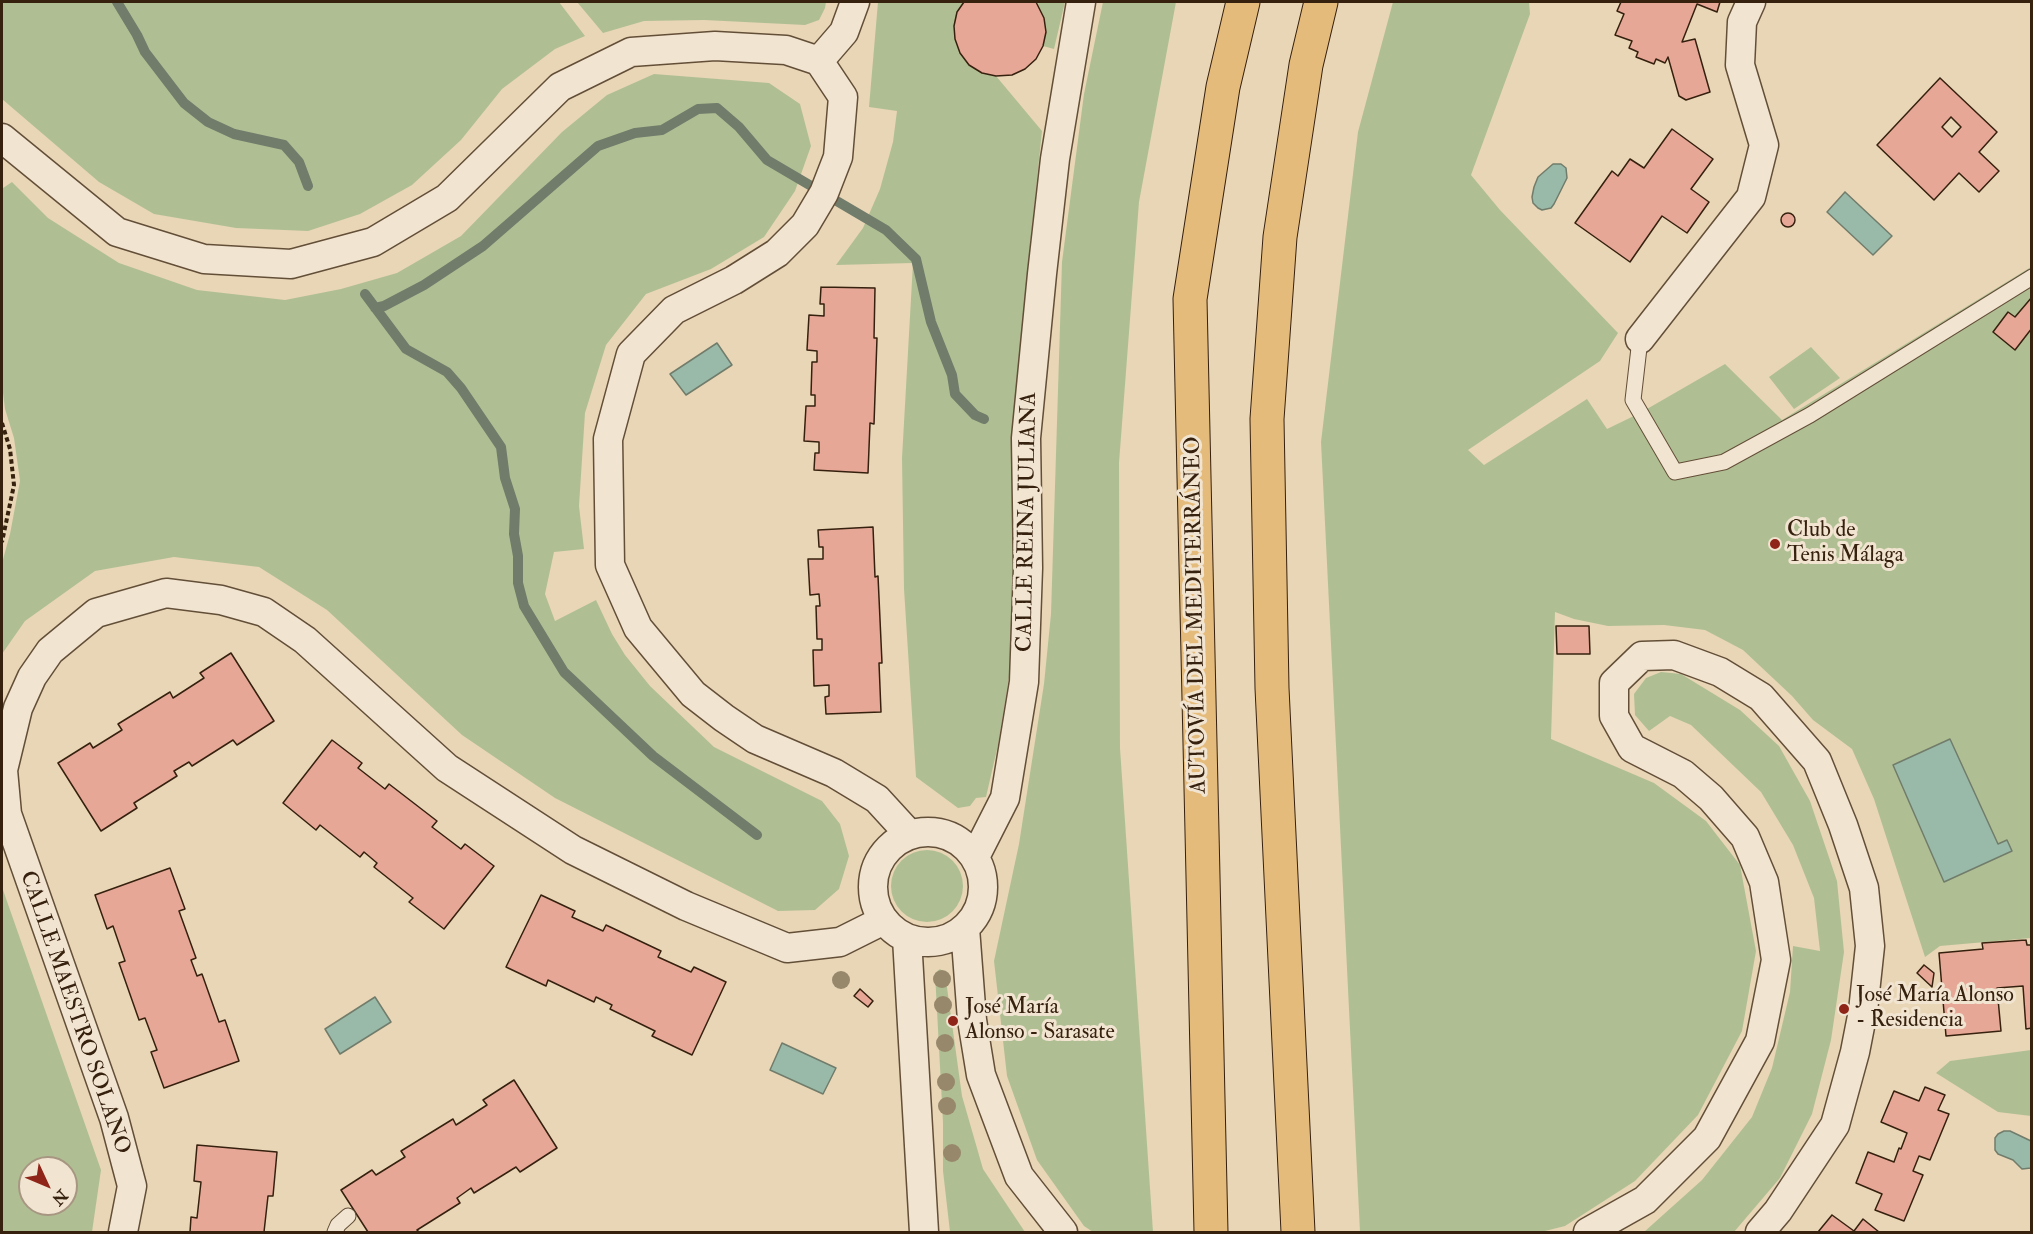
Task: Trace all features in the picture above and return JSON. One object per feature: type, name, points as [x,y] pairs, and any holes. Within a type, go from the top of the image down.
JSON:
[{"type":"highway","name":"AUTOVÍA DEL MEDITERRÁNEO","points":[[1211,1233],[1190,299],[1223,87],[1243,2]]},
{"type":"highway","points":[[1298,1233],[1272,688],[1267,419],[1280,237],[1306,65],[1321,2]]},
{"type":"street","points":[[819,61],[844,32],[855,2]]},
{"type":"street","name":"CALLE REINA JULIANA","points":[[975,856],[1005,798],[1024,682],[1028,568],[1026,438],[1041,274],[1055,159],[1081,2]]},
{"type":"street","points":[[1640,339],[1751,197],[1764,145],[1740,65],[1742,22],[1751,2]]},
{"type":"street","points":[[2,138],[117,232],[204,259],[291,264],[373,242],[447,198],[560,87],[631,52],[715,46],[786,50],[819,61],[843,97],[838,157],[824,193],[805,225],[777,253],[734,280],[674,310],[631,354],[608,439],[610,565],[638,628],[693,694],[755,739],[834,773],[877,799],[910,834]]},
{"type":"street","name":"CALLE MAESTRO SOLANO","points":[[123,1233],[132,1186],[117,1129],[7,814],[3,770],[18,708],[32,677],[50,651],[96,613],[166,593],[221,600],[264,612],[305,639],[447,768],[573,850],[686,906],[788,948],[840,942],[884,920]]},
{"type":"street","points":[[1588,1233],[1645,1200],[1707,1137],[1760,1041],[1776,960],[1764,882],[1745,837],[1711,798],[1683,774],[1632,748],[1614,716],[1614,683],[1642,656],[1674,655],[1720,672],[1761,697],[1817,761],[1843,825],[1864,888],[1870,946],[1863,1011],[1855,1052],[1835,1125],[1778,1211],[1760,1233]]},
{"type":"street","points":[[928,831],[946,834],[963,843],[975,856],[984,886],[975,916],[965,928],[937,941],[922,942],[907,938],[884,920],[877,906],[873,880],[877,866],[885,853],[897,842],[910,834],[928,831]]},
{"type":"street","points":[[965,928],[972,1020],[981,1075],[1019,1176],[1063,1233]]},
{"type":"street","points":[[907,938],[924,1233]]},
{"type":"lane","points":[[1640,339],[1633,400],[1675,472],[1724,462],[1734,457],[1810,415],[2031,277]]},
{"type":"lane","points":[[335,1233],[338,1225],[348,1216]]},
{"type":"path","points":[[2,423],[10,450],[14,485],[2,542]]},
{"type":"shaded area","points":[[2,2],[559,2],[585,36],[555,49],[502,89],[461,140],[412,185],[360,214],[308,231],[236,228],[154,214],[99,182],[2,99]]},
{"type":"shaded area","points":[[577,2],[826,2],[819,20],[805,25],[704,20],[644,21],[603,33]]},
{"type":"shaded area","points":[[878,2],[964,2],[957,12],[954,26],[955,39],[960,53],[969,65],[982,73],[996,76],[1042,131],[1024,305],[1014,646],[998,745],[986,797],[976,798],[970,806],[958,808],[916,777],[904,589],[902,458],[913,263],[836,265],[863,228],[880,189],[893,142],[897,111],[869,107]]},
{"type":"shaded area","points":[[1039,2],[1065,2],[1054,49],[1043,46],[1046,32]]},
{"type":"shaded area","points":[[1103,2],[1176,2],[1139,202],[1119,463],[1120,748],[1153,1232],[1093,1232],[1084,1226],[1037,1160],[1007,1076],[994,961],[1019,844],[1044,684],[1051,614],[1062,262],[1084,94]]},
{"type":"shaded area","points":[[1393,2],[1529,2],[1530,14],[1471,175],[1500,210],[1618,333],[1600,361],[1468,450],[1484,465],[1587,399],[1607,429],[1640,413],[1725,364],[1782,420],[2031,267],[2031,938],[1940,946],[1925,957],[1874,799],[1852,749],[1813,720],[1792,696],[1743,650],[1705,630],[1664,625],[1608,626],[1574,619],[1555,612],[1551,739],[1654,783],[1706,821],[1740,865],[1756,951],[1742,1031],[1698,1115],[1635,1181],[1565,1226],[1541,1232],[1360,1232],[1321,442],[1358,132]]},
{"type":"shaded area","points":[[654,74],[769,83],[800,104],[811,146],[795,191],[764,237],[711,269],[646,294],[606,345],[585,413],[579,506],[584,549],[554,552],[545,594],[555,621],[596,600],[625,655],[650,686],[714,747],[822,801],[840,824],[849,856],[839,889],[815,910],[778,911],[555,798],[462,735],[327,610],[259,567],[174,557],[95,571],[25,621],[2,654],[2,563],[20,481],[14,438],[5,409],[2,385],[3,188],[12,182],[48,218],[119,263],[197,290],[285,300],[341,289],[397,273],[461,236],[562,132],[607,95]]},
{"type":"shaded area","points":[[1553,164],[1561,164],[1566,168],[1567,178],[1551,208],[1542,210],[1533,203],[1534,187],[1538,177]]},
{"type":"shaded area","points":[[1845,192],[1892,236],[1873,255],[1827,212]]},
{"type":"shaded area","points":[[717,343],[732,365],[686,395],[670,374]]},
{"type":"shaded area","points":[[1811,347],[1840,378],[1794,409],[1769,377]]},
{"type":"shaded area","points":[[1661,672],[1681,674],[1740,710],[1779,746],[1810,801],[1837,881],[1844,952],[1831,1040],[1812,1114],[1780,1178],[1734,1232],[1644,1232],[1702,1180],[1752,1117],[1772,1068],[1790,992],[1793,946],[1820,951],[1814,898],[1793,845],[1761,792],[1691,725],[1670,716],[1649,731],[1635,715],[1634,694],[1646,678]]},
{"type":"shaded area","points":[[1950,739],[1998,844],[2007,840],[2012,851],[1944,882],[1893,765]]},
{"type":"shaded area","points":[[934,850],[953,860],[961,872],[963,886],[961,900],[953,912],[941,920],[920,922],[901,912],[893,900],[891,879],[901,860],[913,852]]},
{"type":"shaded area","points":[[2,887],[101,1170],[92,1232],[2,1232]]},
{"type":"shaded area","points":[[940,969],[945,973],[962,1096],[983,1169],[1025,1232],[950,1232],[943,1171],[943,1123],[935,973]]},
{"type":"shaded area","points":[[375,997],[391,1022],[340,1054],[325,1029]]},
{"type":"shaded area","points":[[782,1043],[836,1068],[823,1094],[770,1070]]},
{"type":"shaded area","points":[[2031,1050],[2031,1116],[1998,1112],[1936,1073],[1950,1061]]},
{"type":"shaded area","points":[[2004,1131],[2010,1131],[2031,1141],[2031,1168],[2022,1169],[2013,1160],[1998,1154],[1995,1150],[1995,1138]]},
{"type":"building","points":[[964,2],[1036,2],[1044,18],[1046,32],[1043,46],[1036,59],[1025,69],[1012,75],[996,76],[982,73],[969,65],[960,53],[955,39],[954,26],[957,12]]},
{"type":"building","points":[[1621,2],[1720,2],[1717,12],[1697,4],[1682,42],[1695,39],[1710,92],[1686,100],[1679,96],[1668,57],[1665,63],[1656,59],[1654,64],[1636,57],[1638,52],[1629,48],[1632,41],[1615,35],[1624,14],[1617,11]]},
{"type":"building","points":[[1940,78],[1997,132],[1979,152],[1999,171],[1979,192],[1959,173],[1934,200],[1877,145]],"holes":[[[1951,117],[1961,127],[1952,137],[1942,127]]]},
{"type":"building","points":[[1672,129],[1713,159],[1691,189],[1709,202],[1687,233],[1662,216],[1630,262],[1575,223],[1612,171],[1618,176],[1630,159],[1644,168]]},
{"type":"building","points":[[1788,213],[1793,215],[1795,220],[1793,225],[1788,227],[1783,225],[1781,220],[1783,215]]},
{"type":"building","points":[[821,287],[875,288],[874,338],[877,338],[874,424],[870,423],[868,473],[814,470],[815,453],[819,453],[819,442],[804,441],[806,406],[815,406],[815,395],[811,395],[812,362],[817,362],[817,351],[807,350],[809,315],[824,316],[824,304],[820,304]]},
{"type":"building","points":[[2032,297],[2032,328],[2015,350],[1993,332],[2008,312],[2015,317]]},
{"type":"building","points":[[873,527],[882,663],[879,663],[881,712],[826,714],[825,697],[829,696],[829,685],[814,686],[813,650],[822,650],[822,639],[817,639],[816,606],[820,606],[819,594],[810,595],[808,559],[823,559],[823,547],[819,547],[818,530]]},
{"type":"building","points":[[1556,626],[1589,626],[1590,654],[1557,654]]},
{"type":"building","points":[[231,653],[274,721],[237,745],[233,740],[192,766],[189,762],[174,771],[177,776],[134,803],[137,808],[101,831],[58,763],[90,743],[93,748],[122,730],[118,724],[170,692],[173,698],[204,678],[200,673]]},
{"type":"building","points":[[332,740],[362,763],[358,768],[385,789],[389,784],[437,821],[432,827],[461,849],[465,844],[494,866],[444,929],[409,902],[413,898],[374,867],[377,863],[364,852],[360,857],[320,825],[316,830],[283,803]]},
{"type":"building","points":[[170,868],[185,909],[179,911],[196,958],[191,960],[197,976],[202,974],[219,1022],[225,1020],[239,1061],[164,1088],[151,1052],[157,1050],[145,1018],[139,1020],[119,963],[125,961],[113,926],[107,929],[95,895]]},
{"type":"building","points":[[541,895],[575,911],[572,917],[603,931],[606,925],[661,951],[658,957],[691,972],[694,967],[726,982],[692,1055],[652,1036],[655,1031],[610,1009],[612,1005],[596,997],[594,1002],[548,980],[546,986],[506,967]]},
{"type":"building","points":[[2026,940],[2027,945],[2032,945],[2032,1028],[2026,1029],[2023,986],[1997,988],[2001,1031],[1946,1036],[1939,953],[1983,949],[1982,943]]},
{"type":"building","points":[[1924,965],[1934,973],[1932,987],[1917,973]]},
{"type":"building","points":[[860,989],[873,1001],[868,1007],[854,996]]},
{"type":"building","points":[[514,1080],[557,1148],[520,1172],[516,1167],[474,1193],[471,1188],[457,1198],[460,1203],[417,1230],[419,1232],[368,1232],[341,1190],[372,1170],[376,1175],[405,1157],[401,1151],[453,1119],[456,1125],[487,1105],[483,1100]]},
{"type":"building","points":[[1925,1087],[1945,1095],[1938,1110],[1949,1114],[1930,1160],[1919,1156],[1913,1171],[1923,1175],[1904,1221],[1875,1210],[1882,1194],[1856,1183],[1868,1152],[1894,1162],[1899,1148],[1901,1149],[1907,1133],[1881,1122],[1894,1091],[1919,1101]]},
{"type":"building","points":[[197,1145],[277,1152],[273,1196],[268,1196],[264,1232],[190,1232],[191,1217],[197,1218],[201,1182],[194,1181]]},
{"type":"building","points":[[1832,1215],[1854,1231],[1863,1219],[1879,1232],[1818,1232]]},
{"type":"waterway","points":[[117,2],[145,52],[184,103],[208,122],[234,134],[284,145],[299,162],[308,186]]},
{"type":"waterway","points":[[375,308],[384,306],[424,285],[483,246],[598,146],[635,133],[662,130],[698,109],[717,108],[739,127],[767,160],[886,230],[916,259],[931,322],[952,375],[955,394],[975,415],[984,419]]},
{"type":"waterway","points":[[365,294],[406,349],[447,372],[461,388],[501,447],[505,478],[515,509],[514,534],[518,556],[518,583],[524,606],[564,672],[653,756],[757,835]]},
{"type":"place","name":"Club de Tenis Málaga","points":[[1775,544]]},
{"type":"place","name":"José María Alonso - Residencia","points":[[1844,1009]]},
{"type":"place","name":"José María Alonso - Sarasate","points":[[953,1021]]}]
